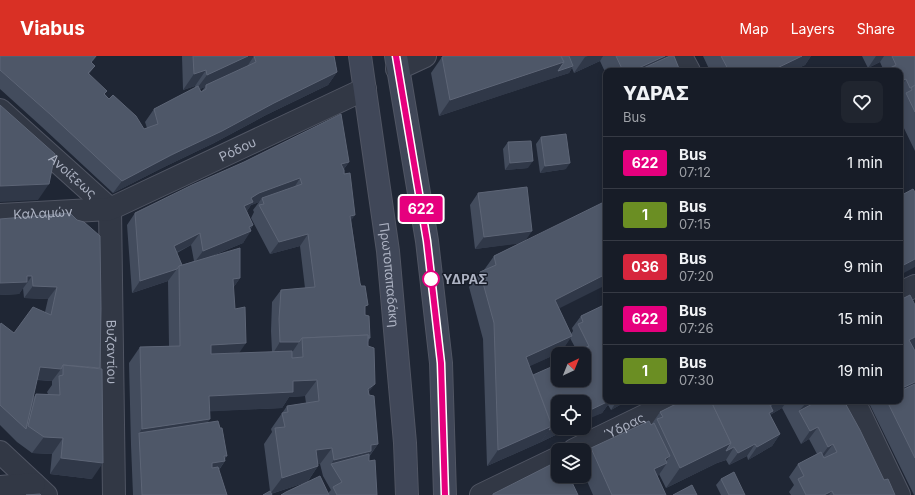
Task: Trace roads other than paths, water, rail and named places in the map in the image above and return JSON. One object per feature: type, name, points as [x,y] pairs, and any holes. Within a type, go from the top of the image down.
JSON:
[{"type":"main road","name":"Πρωτοπαπαδάκη","points":[[360,56],[388,250],[405,443],[407,495]]},
{"type":"main road","points":[[396,63],[427,241],[441,363],[445,495]]},
{"type":"street","points":[[396,63],[425,56]]},
{"type":"street","points":[[681,56],[687,68]]},
{"type":"street","name":"Ρόδου","points":[[110,209],[365,90]]},
{"type":"street","name":"Ανοίξεως","points":[[0,110],[110,209]]},
{"type":"street","name":"Καλαμών","points":[[0,215],[110,209]]},
{"type":"street","name":"Βυζαντίου","points":[[110,209],[114,495]]},
{"type":"street","points":[[903,292],[915,286]]},
{"type":"street","name":"Ύδρας","points":[[588,443],[669,404]]},
{"type":"street","points":[[855,404],[899,495]]},
{"type":"street","points":[[0,452],[40,490]]},
{"type":"street","points":[[481,495],[551,461]]},
{"type":"street","points":[[0,487],[40,490]]},
{"type":"place","name":"ΥΔΡΑΣ","points":[[431,279]]}]
